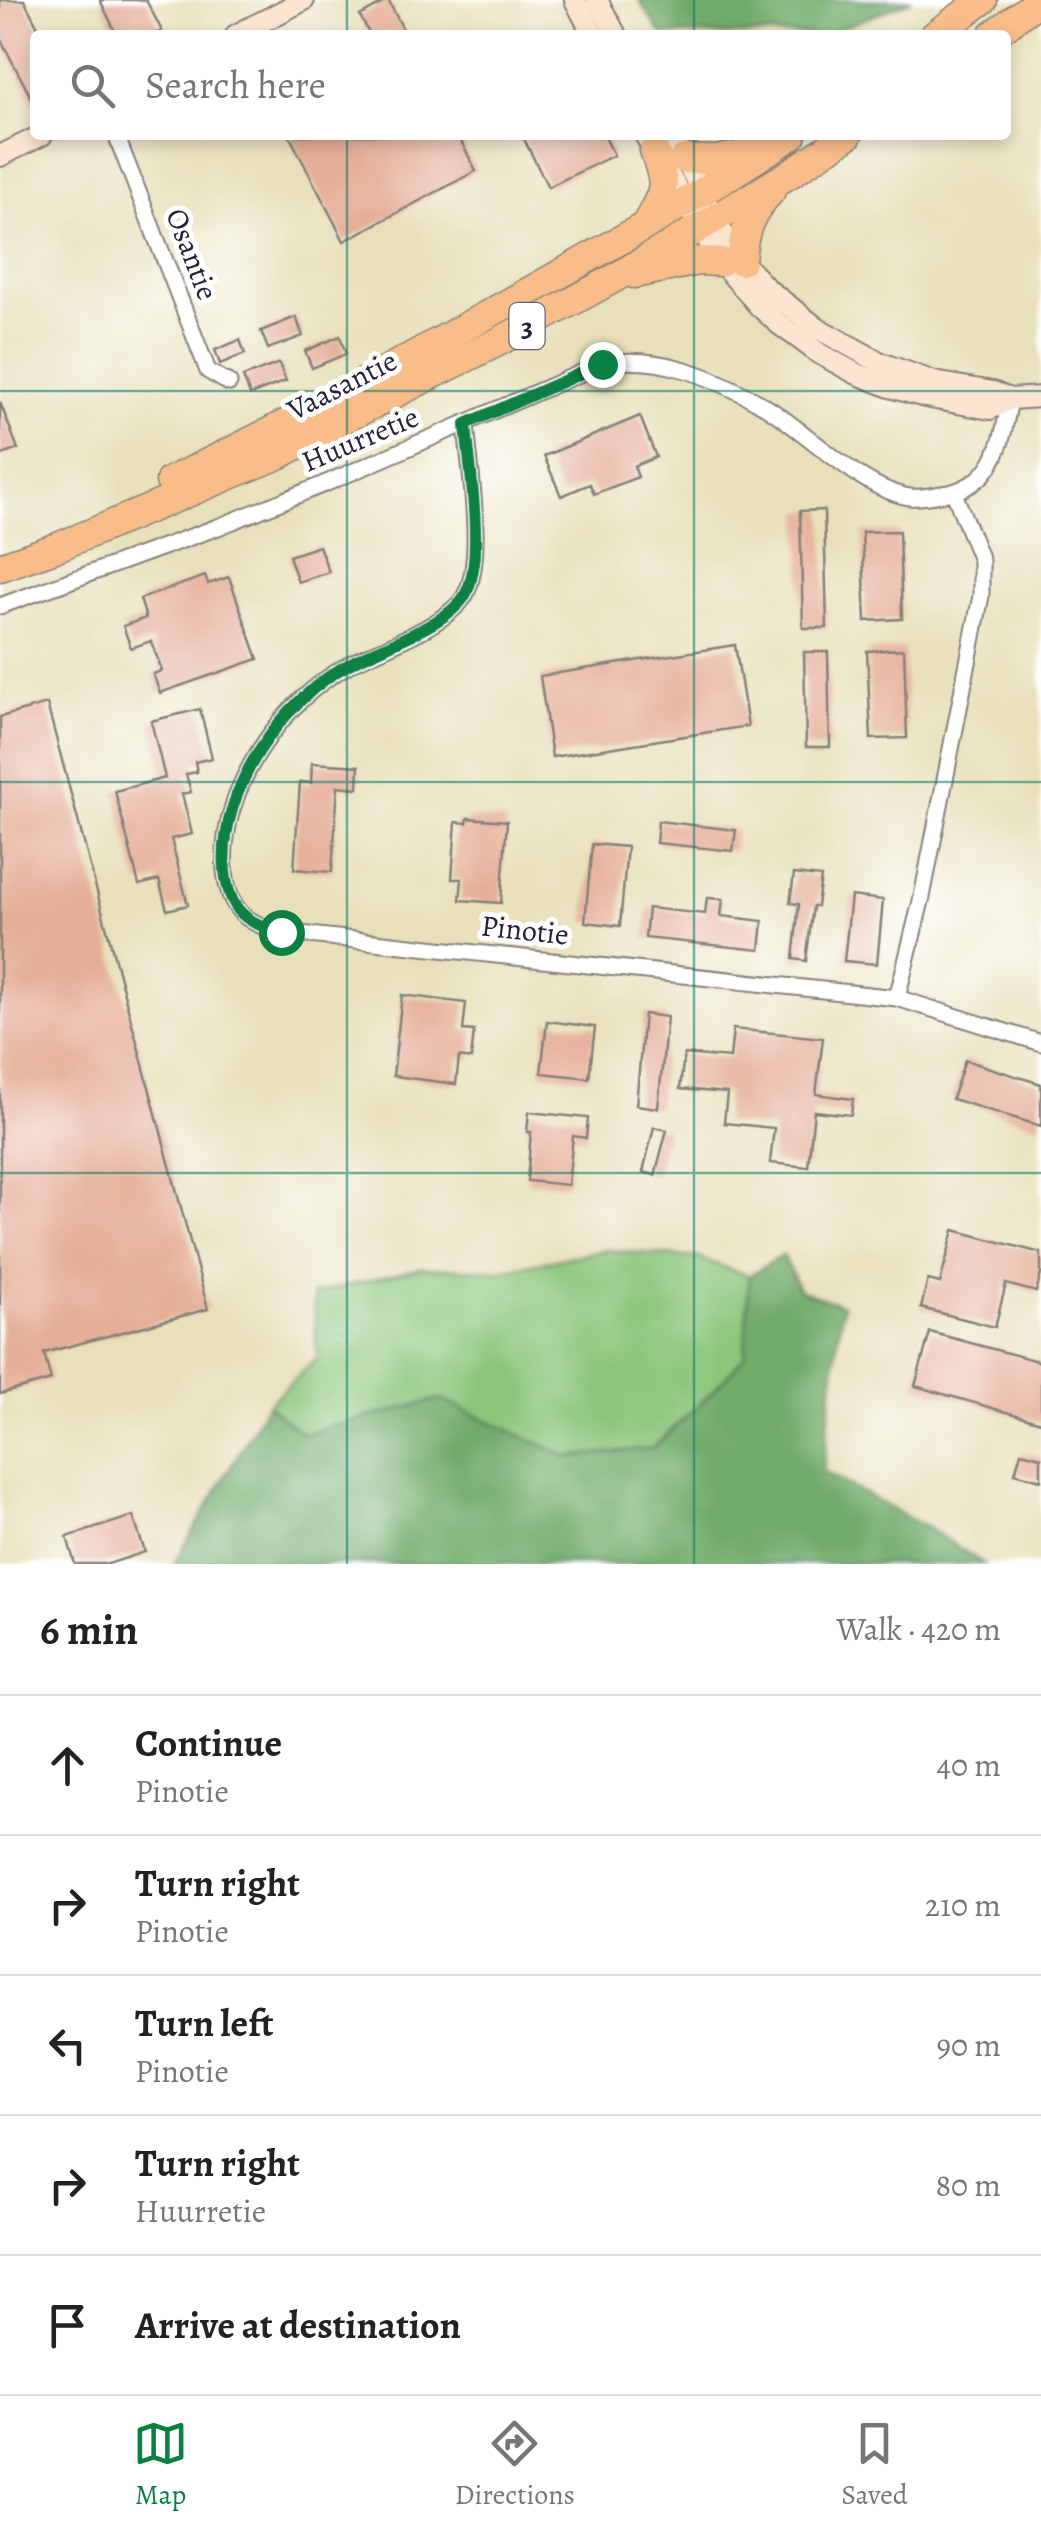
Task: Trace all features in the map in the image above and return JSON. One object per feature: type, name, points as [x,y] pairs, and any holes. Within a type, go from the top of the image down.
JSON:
[{"type":"highway","points":[[942,30],[983,0]]},
{"type":"highway","points":[[1001,30],[1040,0]]},
{"type":"highway","name":"Vaasantie","points":[[0,558],[239,448],[418,354],[645,226],[788,175],[840,140]]},
{"type":"highway","points":[[645,226],[664,187],[664,145],[716,160],[781,143]]},
{"type":"highway","name":"Vaasantie","points":[[0,567],[281,454],[498,342],[613,279],[781,143]]},
{"type":"highway","points":[[613,279],[698,262],[731,261],[758,204],[788,175]]},
{"type":"main road","points":[[246,30],[304,0]]},
{"type":"main road","points":[[575,0],[590,30]]},
{"type":"main road","points":[[597,0],[613,30]]},
{"type":"main road","points":[[0,156],[32,140]]},
{"type":"main road","points":[[664,145],[700,209]]},
{"type":"main road","points":[[664,145],[731,261],[816,328],[880,363],[934,382],[1010,398],[1041,398]]},
{"type":"street","name":"Osantie","points":[[118,140],[208,371],[229,383]]},
{"type":"street","name":"Huurretie","points":[[0,606],[235,520],[602,364],[620,360],[657,362],[711,380],[764,406],[826,452],[890,490],[911,497],[954,493]]},
{"type":"street","points":[[1010,398],[1004,434],[990,465],[970,486],[954,493],[981,560],[981,596],[922,897],[897,998],[1041,1044]]},
{"type":"street","name":"Pinotie","points":[[466,424],[475,538],[473,570],[466,593],[459,604],[427,626],[324,678],[284,714],[241,788],[226,839],[228,890],[239,914],[259,926],[281,932],[897,998]]},
{"type":"green space","points":[[639,0],[912,0],[837,30],[659,30]]},
{"type":"green space","points":[[605,1250],[699,1258],[749,1276],[746,1356],[653,1448],[568,1457],[440,1399],[302,1434],[267,1405],[318,1357],[313,1294],[422,1268],[501,1270]]},
{"type":"green space","points":[[783,1255],[800,1291],[843,1305],[823,1471],[984,1564],[174,1564],[267,1405],[303,1434],[440,1399],[568,1457],[653,1448],[745,1356],[749,1276]]},
{"type":"building","points":[[0,0],[24,0],[39,30],[30,30],[30,95],[0,38]]},
{"type":"building","points":[[100,0],[146,0],[161,30],[115,30]]},
{"type":"building","points":[[388,0],[403,30],[367,30],[360,16]]},
{"type":"building","points":[[292,140],[460,140],[476,171],[344,241]]},
{"type":"building","points":[[524,140],[606,140],[614,155],[548,187]]},
{"type":"building","points":[[296,317],[303,336],[268,349],[261,331]]},
{"type":"building","points":[[340,336],[346,354],[312,368],[305,351]]},
{"type":"building","points":[[240,340],[245,354],[220,364],[215,350]]},
{"type":"building","points":[[279,363],[286,381],[250,395],[243,377]]},
{"type":"building","points":[[0,402],[18,449],[0,456]]},
{"type":"building","points":[[640,416],[656,457],[634,466],[638,477],[594,494],[590,484],[561,496],[544,456]]},
{"type":"building","points":[[824,510],[827,628],[803,628],[800,511]]},
{"type":"building","points":[[899,531],[902,619],[866,621],[862,532]]},
{"type":"building","points":[[319,546],[329,572],[298,582],[289,556]]},
{"type":"building","points":[[205,576],[208,584],[229,577],[258,659],[160,693],[153,674],[162,671],[151,641],[131,648],[123,626],[146,618],[140,599]]},
{"type":"building","points":[[735,645],[748,726],[552,757],[540,676]]},
{"type":"building","points":[[904,649],[907,738],[871,739],[867,651]]},
{"type":"building","points":[[804,652],[828,652],[830,747],[806,747]]},
{"type":"building","points":[[47,704],[208,1309],[44,1353],[51,1380],[0,1394],[0,717]]},
{"type":"building","points":[[200,709],[212,758],[195,762],[197,772],[186,774],[191,792],[182,794],[192,834],[171,839],[188,905],[167,910],[159,880],[139,885],[115,791],[165,778],[151,721]]},
{"type":"building","points":[[312,763],[359,766],[358,788],[338,786],[332,872],[294,869],[300,782],[311,783]]},
{"type":"building","points":[[468,818],[507,821],[501,903],[460,900],[462,879],[452,879],[456,822],[467,823]]},
{"type":"building","points":[[658,821],[736,830],[733,851],[656,843]]},
{"type":"building","points":[[592,844],[627,847],[620,926],[585,922]]},
{"type":"building","points":[[794,874],[821,877],[806,961],[793,959],[799,904],[790,903]]},
{"type":"building","points":[[851,896],[883,900],[877,964],[844,961]]},
{"type":"building","points":[[707,898],[723,899],[721,916],[763,921],[760,950],[645,938],[648,908],[705,914]]},
{"type":"building","points":[[402,995],[466,1003],[463,1030],[474,1031],[471,1059],[459,1057],[456,1084],[393,1076]]},
{"type":"building","points":[[644,1014],[667,1017],[658,1108],[636,1105]]},
{"type":"building","points":[[547,1021],[595,1027],[589,1078],[541,1073]]},
{"type":"building","points":[[733,1029],[823,1038],[816,1094],[853,1099],[851,1115],[814,1111],[808,1167],[770,1163],[774,1128],[724,1123],[727,1093],[680,1089],[684,1054],[730,1058]]},
{"type":"building","points":[[965,1060],[1041,1084],[1041,1126],[952,1099]]},
{"type":"building","points":[[529,1112],[588,1118],[586,1138],[573,1136],[568,1185],[527,1181]]},
{"type":"building","points":[[654,1127],[667,1130],[655,1175],[643,1172]]},
{"type":"building","points":[[954,1230],[1041,1253],[1036,1292],[1006,1284],[995,1327],[921,1308],[928,1280],[940,1283]]},
{"type":"building","points":[[930,1332],[1041,1362],[1041,1422],[915,1386]]},
{"type":"building","points":[[1021,1452],[1041,1457],[1041,1480],[1015,1473]]},
{"type":"building","points":[[133,1516],[145,1552],[108,1564],[75,1564],[67,1537]]},
{"type":"route","points":[[281,932],[259,926],[239,914],[228,890],[226,839],[241,788],[253,764],[284,714],[324,678],[427,626],[459,604],[466,593],[473,570],[475,538],[466,424],[602,364]]}]
